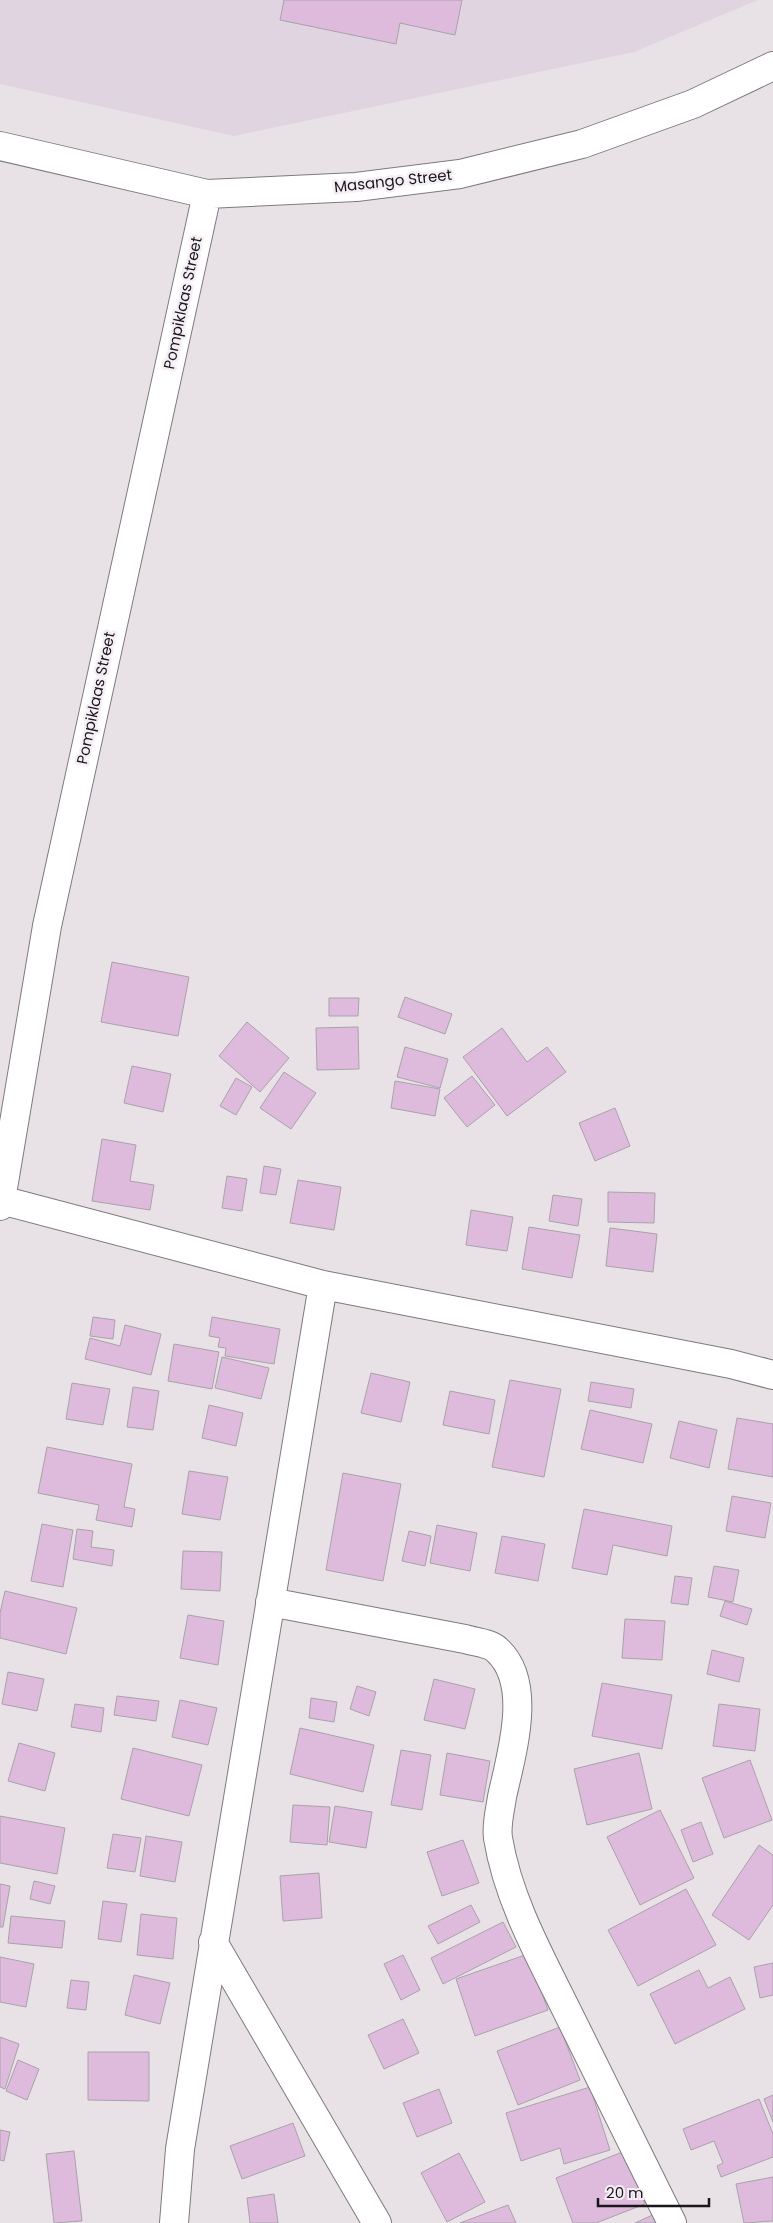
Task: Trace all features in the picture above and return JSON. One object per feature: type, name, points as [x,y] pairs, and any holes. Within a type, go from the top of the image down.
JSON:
[{"type":"street","name":"Masango Street","points":[[0,146],[207,194],[356,187],[460,174],[582,144],[693,104],[773,66]]},
{"type":"street","name":"Pompiklaas Street","points":[[0,1203],[47,926],[207,194]]},
{"type":"street","points":[[0,1203],[323,1285],[731,1364],[773,1375]]},
{"type":"street","points":[[174,2223],[180,2149],[323,1285]]},
{"type":"street","points":[[270,1602],[465,1639],[496,1648],[509,1664],[516,1679],[518,1704],[514,1739],[498,1820],[498,1836],[502,1857],[516,1900],[546,1967],[672,2223]]},
{"type":"street","points":[[213,1942],[377,2223]]},
{"type":"shaded area","points":[[0,0],[758,0],[634,52],[234,136],[0,84]]},
{"type":"building","points":[[284,0],[462,0],[455,35],[400,23],[396,44],[280,20]]},
{"type":"building","points":[[112,962],[189,977],[178,1036],[101,1022]]},
{"type":"building","points":[[405,997],[452,1014],[445,1034],[398,1017]]},
{"type":"building","points":[[329,998],[359,998],[358,1016],[329,1016]]},
{"type":"building","points":[[247,1022],[289,1058],[260,1092],[219,1056]]},
{"type":"building","points":[[358,1027],[359,1069],[317,1070],[316,1028]]},
{"type":"building","points":[[502,1028],[527,1062],[547,1047],[566,1072],[507,1116],[463,1057]]},
{"type":"building","points":[[405,1047],[448,1059],[440,1088],[397,1077]]},
{"type":"building","points":[[132,1066],[171,1074],[163,1112],[124,1103]]},
{"type":"building","points":[[284,1072],[316,1093],[291,1129],[260,1108]]},
{"type":"building","points":[[472,1076],[495,1105],[467,1127],[444,1098]]},
{"type":"building","points":[[236,1078],[252,1087],[236,1115],[220,1106]]},
{"type":"building","points":[[395,1081],[440,1089],[435,1116],[391,1108]]},
{"type":"building","points":[[615,1108],[630,1146],[595,1161],[579,1123]]},
{"type":"building","points":[[102,1139],[136,1145],[130,1181],[154,1185],[150,1210],[92,1201]]},
{"type":"building","points":[[264,1166],[281,1169],[276,1195],[260,1193]]},
{"type":"building","points":[[227,1176],[247,1179],[242,1211],[222,1208]]},
{"type":"building","points":[[298,1180],[341,1187],[334,1230],[290,1223]]},
{"type":"building","points":[[608,1192],[655,1193],[654,1223],[608,1222]]},
{"type":"building","points":[[553,1195],[582,1199],[578,1226],[549,1221]]},
{"type":"building","points":[[471,1210],[513,1217],[507,1251],[466,1245]]},
{"type":"building","points":[[529,1227],[580,1235],[572,1278],[522,1269]]},
{"type":"building","points":[[610,1228],[657,1234],[653,1272],[606,1266]]},
{"type":"building","points":[[93,1317],[115,1320],[113,1339],[90,1336]]},
{"type":"building","points":[[212,1317],[280,1329],[274,1364],[225,1356],[226,1348],[218,1347],[220,1338],[209,1336]]},
{"type":"building","points":[[125,1325],[161,1334],[151,1375],[85,1359],[90,1338],[120,1346]]},
{"type":"building","points":[[174,1344],[219,1352],[212,1389],[168,1381]]},
{"type":"building","points":[[222,1357],[269,1368],[261,1399],[215,1388]]},
{"type":"building","points":[[371,1373],[410,1382],[401,1422],[361,1413]]},
{"type":"building","points":[[510,1380],[561,1389],[544,1477],[492,1467]]},
{"type":"building","points":[[591,1382],[634,1389],[631,1408],[588,1401]]},
{"type":"building","points":[[72,1383],[110,1389],[103,1425],[66,1419]]},
{"type":"building","points":[[133,1387],[159,1391],[153,1430],[127,1427]]},
{"type":"building","points":[[450,1391],[495,1400],[489,1434],[443,1425]]},
{"type":"building","points":[[209,1405],[243,1413],[236,1446],[202,1438]]},
{"type":"building","points":[[590,1410],[652,1424],[643,1463],[581,1449]]},
{"type":"building","points":[[737,1418],[773,1424],[773,1477],[728,1469]]},
{"type":"building","points":[[679,1421],[717,1430],[709,1468],[670,1458]]},
{"type":"building","points":[[47,1447],[132,1464],[124,1507],[135,1509],[132,1527],[96,1520],[99,1505],[38,1493]]},
{"type":"building","points":[[189,1471],[228,1477],[220,1520],[182,1514]]},
{"type":"building","points":[[343,1473],[401,1484],[383,1581],[326,1570]]},
{"type":"building","points":[[732,1496],[771,1503],[765,1538],[726,1531]]},
{"type":"building","points":[[584,1509],[672,1526],[667,1556],[613,1545],[607,1575],[572,1568]]},
{"type":"building","points":[[42,1524],[73,1530],[63,1587],[31,1581]]},
{"type":"building","points":[[437,1525],[477,1533],[470,1571],[430,1563]]},
{"type":"building","points":[[77,1529],[93,1531],[91,1547],[114,1550],[112,1566],[73,1559]]},
{"type":"building","points":[[409,1531],[431,1536],[425,1566],[402,1561]]},
{"type":"building","points":[[502,1536],[545,1544],[538,1581],[495,1573]]},
{"type":"building","points":[[183,1551],[222,1552],[220,1591],[181,1589]]},
{"type":"building","points":[[714,1566],[739,1570],[733,1602],[708,1597]]},
{"type":"building","points":[[675,1576],[692,1578],[688,1605],[671,1603]]},
{"type":"building","points":[[5,1591],[77,1608],[66,1654],[0,1638],[0,1613]]},
{"type":"building","points":[[725,1601],[752,1609],[747,1625],[720,1616]]},
{"type":"building","points":[[188,1615],[224,1621],[218,1665],[180,1658]]},
{"type":"building","points":[[625,1619],[665,1621],[662,1660],[622,1658]]},
{"type":"building","points":[[712,1650],[744,1658],[739,1682],[707,1674]]},
{"type":"building","points":[[8,1672],[44,1679],[37,1711],[2,1704]]},
{"type":"building","points":[[434,1679],[475,1689],[465,1729],[424,1720]]},
{"type":"building","points":[[602,1683],[672,1695],[662,1749],[592,1736]]},
{"type":"building","points":[[357,1686],[376,1692],[369,1716],[350,1709]]},
{"type":"building","points":[[117,1696],[159,1701],[156,1721],[114,1715]]},
{"type":"building","points":[[311,1698],[337,1702],[334,1722],[309,1718]]},
{"type":"building","points":[[180,1700],[217,1708],[208,1745],[172,1737]]},
{"type":"building","points":[[75,1704],[104,1708],[101,1732],[71,1727]]},
{"type":"building","points":[[719,1704],[760,1709],[755,1751],[713,1746]]},
{"type":"building","points":[[300,1728],[374,1745],[363,1792],[290,1774]]},
{"type":"building","points":[[19,1743],[55,1753],[45,1791],[8,1781]]},
{"type":"building","points":[[133,1748],[202,1765],[189,1816],[121,1799]]},
{"type":"building","points":[[401,1750],[431,1755],[422,1810],[391,1805]]},
{"type":"building","points":[[447,1753],[490,1761],[483,1802],[440,1795]]},
{"type":"building","points":[[639,1753],[652,1809],[587,1825],[574,1769]]},
{"type":"building","points":[[750,1760],[772,1820],[724,1838],[702,1778]]},
{"type":"building","points":[[293,1805],[330,1807],[327,1845],[290,1842]]},
{"type":"building","points":[[335,1806],[372,1812],[366,1848],[329,1842]]},
{"type":"building","points":[[660,1810],[694,1878],[640,1905],[607,1837]]},
{"type":"building","points":[[0,1816],[65,1828],[57,1874],[0,1863]]},
{"type":"building","points":[[701,1822],[713,1854],[693,1862],[681,1830]]},
{"type":"building","points":[[113,1834],[141,1838],[135,1872],[107,1868]]},
{"type":"building","points":[[146,1836],[182,1842],[175,1882],[140,1876]]},
{"type":"building","points":[[463,1840],[479,1883],[442,1896],[427,1852]]},
{"type":"building","points":[[759,1845],[773,1855],[773,1905],[749,1940],[712,1915]]},
{"type":"building","points":[[319,1873],[322,1918],[283,1921],[280,1876]]},
{"type":"building","points":[[34,1881],[55,1886],[50,1904],[30,1899]]},
{"type":"building","points":[[0,1884],[10,1886],[3,1927],[0,1927]]},
{"type":"building","points":[[686,1889],[716,1945],[638,1986],[608,1930]]},
{"type":"building","points":[[103,1901],[127,1904],[121,1942],[98,1939]]},
{"type":"building","points":[[471,1905],[480,1922],[438,1944],[428,1926]]},
{"type":"building","points":[[141,1914],[177,1918],[173,1959],[137,1955]]},
{"type":"building","points":[[11,1916],[65,1921],[62,1948],[8,1943]]},
{"type":"building","points":[[503,1922],[516,1947],[443,1984],[431,1958]]},
{"type":"building","points":[[528,1954],[548,2010],[475,2036],[456,1979]]},
{"type":"building","points":[[403,1955],[420,1990],[401,2000],[384,1964]]},
{"type":"building","points":[[0,1957],[34,1964],[26,2007],[0,2002]]},
{"type":"building","points":[[773,1963],[773,1995],[760,1998],[754,1967]]},
{"type":"building","points":[[699,1970],[708,1988],[730,1977],[745,2009],[675,2044],[650,1994]]},
{"type":"building","points":[[134,1975],[170,1983],[160,2024],[125,2015]]},
{"type":"building","points":[[71,1980],[89,1982],[86,2010],[67,2008]]},
{"type":"building","points":[[403,2019],[419,2053],[384,2069],[368,2035]]},
{"type":"building","points":[[560,2027],[580,2080],[518,2105],[497,2051]]},
{"type":"building","points":[[0,2037],[19,2044],[5,2089],[0,2087]]},
{"type":"building","points":[[88,2052],[149,2052],[149,2101],[88,2100]]},
{"type":"building","points":[[18,2060],[39,2069],[27,2100],[6,2091]]},
{"type":"building","points":[[590,2087],[610,2150],[564,2164],[560,2148],[521,2161],[506,2113]]},
{"type":"building","points":[[439,2089],[452,2123],[417,2137],[403,2103]]},
{"type":"building","points":[[773,2095],[773,2122],[764,2099]]},
{"type":"building","points":[[759,2099],[773,2134],[773,2157],[721,2177],[717,2166],[723,2163],[714,2141],[691,2150],[683,2129]]},
{"type":"building","points":[[293,2123],[305,2156],[242,2179],[230,2146]]},
{"type":"building","points":[[0,2130],[10,2132],[4,2161],[0,2160]]},
{"type":"building","points":[[74,2151],[82,2221],[54,2223],[46,2154]]},
{"type":"building","points":[[625,2151],[645,2204],[596,2223],[573,2223],[556,2178]]},
{"type":"building","points":[[459,2153],[485,2202],[447,2222],[421,2173]]},
{"type":"building","points":[[773,2177],[773,2221],[744,2223],[736,2184]]},
{"type":"building","points":[[274,2194],[278,2223],[250,2223],[247,2198]]},
{"type":"building","points":[[508,2205],[516,2223],[460,2223]]},
{"type":"building","points":[[672,2206],[680,2223],[635,2223]]}]
